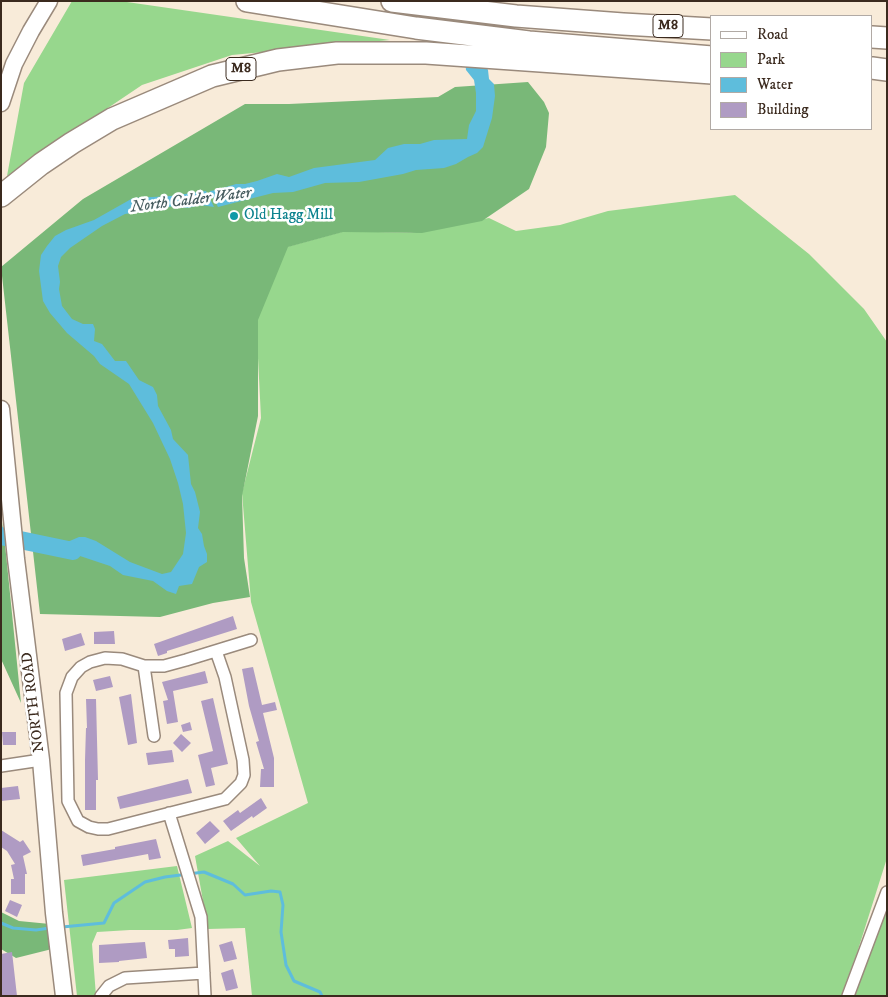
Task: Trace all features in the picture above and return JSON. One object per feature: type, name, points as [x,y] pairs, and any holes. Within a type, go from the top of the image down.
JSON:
[{"type":"highway","name":"M8","points":[[247,1],[416,28],[533,52],[710,73]]},
{"type":"highway","name":"M8","points":[[399,2],[508,7],[623,24],[710,29]]},
{"type":"highway","points":[[873,37],[887,38]]},
{"type":"highway","name":"M8","points":[[1,196],[41,164],[112,119],[212,76],[278,60],[337,53],[533,52],[710,57]]},
{"type":"highway","points":[[873,68],[887,70]]},
{"type":"highway","points":[[873,79],[887,79]]},
{"type":"main road","points":[[1,103],[14,64],[45,7]]},
{"type":"main road","name":"NORTH ROAD","points":[[1,409],[16,558],[41,760],[54,913],[64,996]]},
{"type":"street","points":[[216,651],[225,677],[244,760],[244,775],[241,783],[224,799],[108,829],[89,827],[78,820],[68,801],[66,693],[72,677],[81,667],[105,658],[144,666],[164,666],[251,640]]},
{"type":"street","points":[[144,666],[154,736]]},
{"type":"street","points":[[1,766],[41,760]]},
{"type":"street","points":[[169,813],[201,917],[205,996]]},
{"type":"street","points":[[848,996],[887,892]]},
{"type":"street","points":[[102,996],[109,986],[125,978],[204,974]]},
{"type":"green space","points":[[72,1],[120,1],[390,40],[232,55],[142,85],[7,176],[24,83]]},
{"type":"green space","points":[[528,82],[544,102],[549,113],[546,147],[529,189],[482,221],[422,233],[343,232],[288,247],[258,320],[258,416],[242,496],[244,558],[250,597],[213,603],[160,617],[40,614],[1,267],[83,199],[245,104],[289,104],[438,97],[455,87]]},
{"type":"green space","points":[[735,195],[809,254],[864,309],[887,342],[887,858],[857,953],[841,996],[252,996],[245,928],[208,929],[195,856],[228,841],[260,866],[236,838],[308,803],[251,602],[242,493],[261,418],[256,318],[283,248],[345,231],[411,233],[489,218],[516,231],[560,225],[608,211]]},
{"type":"green space","points":[[1,514],[6,554],[21,703],[1,659]]},
{"type":"green space","points":[[177,866],[192,928],[97,932],[92,944],[96,996],[77,996],[64,880]]},
{"type":"green space","points":[[887,903],[887,996],[855,996],[867,961]]},
{"type":"green space","points":[[1,912],[19,921],[50,924],[52,949],[16,958],[1,949]]},
{"type":"water","points":[[438,7],[459,15],[466,22],[467,32],[488,70],[489,79],[494,84],[495,96],[492,118],[483,147],[477,153],[444,168],[416,170],[359,182],[325,183],[293,192],[273,193],[218,207],[210,191],[257,181],[277,174],[289,177],[314,168],[375,160],[388,148],[404,144],[420,144],[434,140],[467,139],[469,125],[476,111],[474,80],[466,70],[465,60],[460,48],[455,42]]},
{"type":"water","points":[[206,191],[214,207],[201,205],[188,208],[174,206],[125,214],[102,226],[70,248],[61,257],[58,266],[62,306],[72,319],[83,324],[93,324],[95,329],[94,341],[102,344],[115,361],[126,361],[139,380],[153,387],[157,395],[158,406],[171,430],[173,439],[188,455],[191,484],[200,512],[198,528],[202,534],[207,562],[199,567],[192,584],[179,586],[176,594],[167,591],[153,581],[123,575],[110,566],[71,553],[49,554],[51,542],[65,543],[79,537],[85,537],[96,541],[130,562],[162,574],[171,572],[183,554],[186,533],[183,504],[178,483],[170,459],[153,423],[129,384],[100,364],[94,356],[67,333],[50,313],[43,301],[39,271],[41,255],[55,236],[66,230],[94,220],[133,198],[171,196]]},
{"type":"building","points":[[233,616],[237,629],[167,651],[167,653],[158,656],[154,644]]},
{"type":"building","points":[[114,631],[115,644],[94,644],[94,632]]},
{"type":"building","points":[[81,633],[85,645],[65,651],[62,639]]},
{"type":"building","points":[[253,667],[262,705],[275,702],[277,710],[263,713],[274,758],[274,787],[260,787],[261,769],[264,769],[256,742],[259,741],[249,706],[242,669]]},
{"type":"building","points":[[205,671],[208,683],[173,691],[178,722],[167,724],[163,701],[168,700],[162,682]]},
{"type":"building","points":[[110,676],[113,687],[96,691],[93,680]]},
{"type":"building","points":[[131,694],[137,743],[128,745],[119,697]]},
{"type":"building","points":[[213,698],[228,764],[211,768],[215,785],[206,787],[198,755],[213,751],[201,701]]},
{"type":"building","points":[[86,699],[96,699],[98,780],[96,780],[96,810],[85,810]]},
{"type":"building","points":[[190,722],[192,730],[183,732],[181,725]]},
{"type":"building","points":[[2,732],[16,732],[16,745],[3,745]]},
{"type":"building","points":[[181,734],[191,743],[182,752],[173,743]]},
{"type":"building","points":[[172,750],[174,762],[148,765],[146,753]]},
{"type":"building","points":[[188,779],[192,793],[120,809],[117,797]]},
{"type":"building","points":[[18,786],[20,799],[1,801],[1,788]]},
{"type":"building","points":[[261,798],[267,808],[231,831],[223,821],[238,810],[240,813]]},
{"type":"building","points":[[210,821],[220,831],[205,844],[196,833]]},
{"type":"building","points":[[1,830],[20,842],[23,840],[31,852],[23,856],[27,874],[25,874],[25,894],[11,894],[11,879],[14,879],[11,865],[15,864],[7,851],[1,847]]},
{"type":"building","points":[[156,839],[161,858],[149,860],[148,854],[83,866],[81,855]]},
{"type":"building","points":[[10,900],[22,905],[17,917],[5,911]]},
{"type":"building","points":[[188,938],[189,956],[175,957],[175,949],[169,949],[168,940]]},
{"type":"building","points":[[232,941],[237,959],[224,962],[219,945]]},
{"type":"building","points":[[145,942],[147,958],[99,963],[99,945]]},
{"type":"building","points":[[12,952],[17,996],[1,996],[1,954]]},
{"type":"building","points":[[233,969],[238,988],[226,991],[221,973]]},
{"type":"waterway","name":"North Calder Water","points":[[1,536],[73,551]]},
{"type":"waterway","points":[[62,927],[104,923],[114,903],[145,882],[165,877],[204,872],[233,884],[245,895],[271,891],[280,892],[283,905],[281,932],[286,965],[294,981],[320,992],[322,996]]},
{"type":"waterway","points":[[1,923],[13,928],[36,930],[50,928]]},
{"type":"place","name":"Old Hagg Mill","points":[[234,216]]}]
